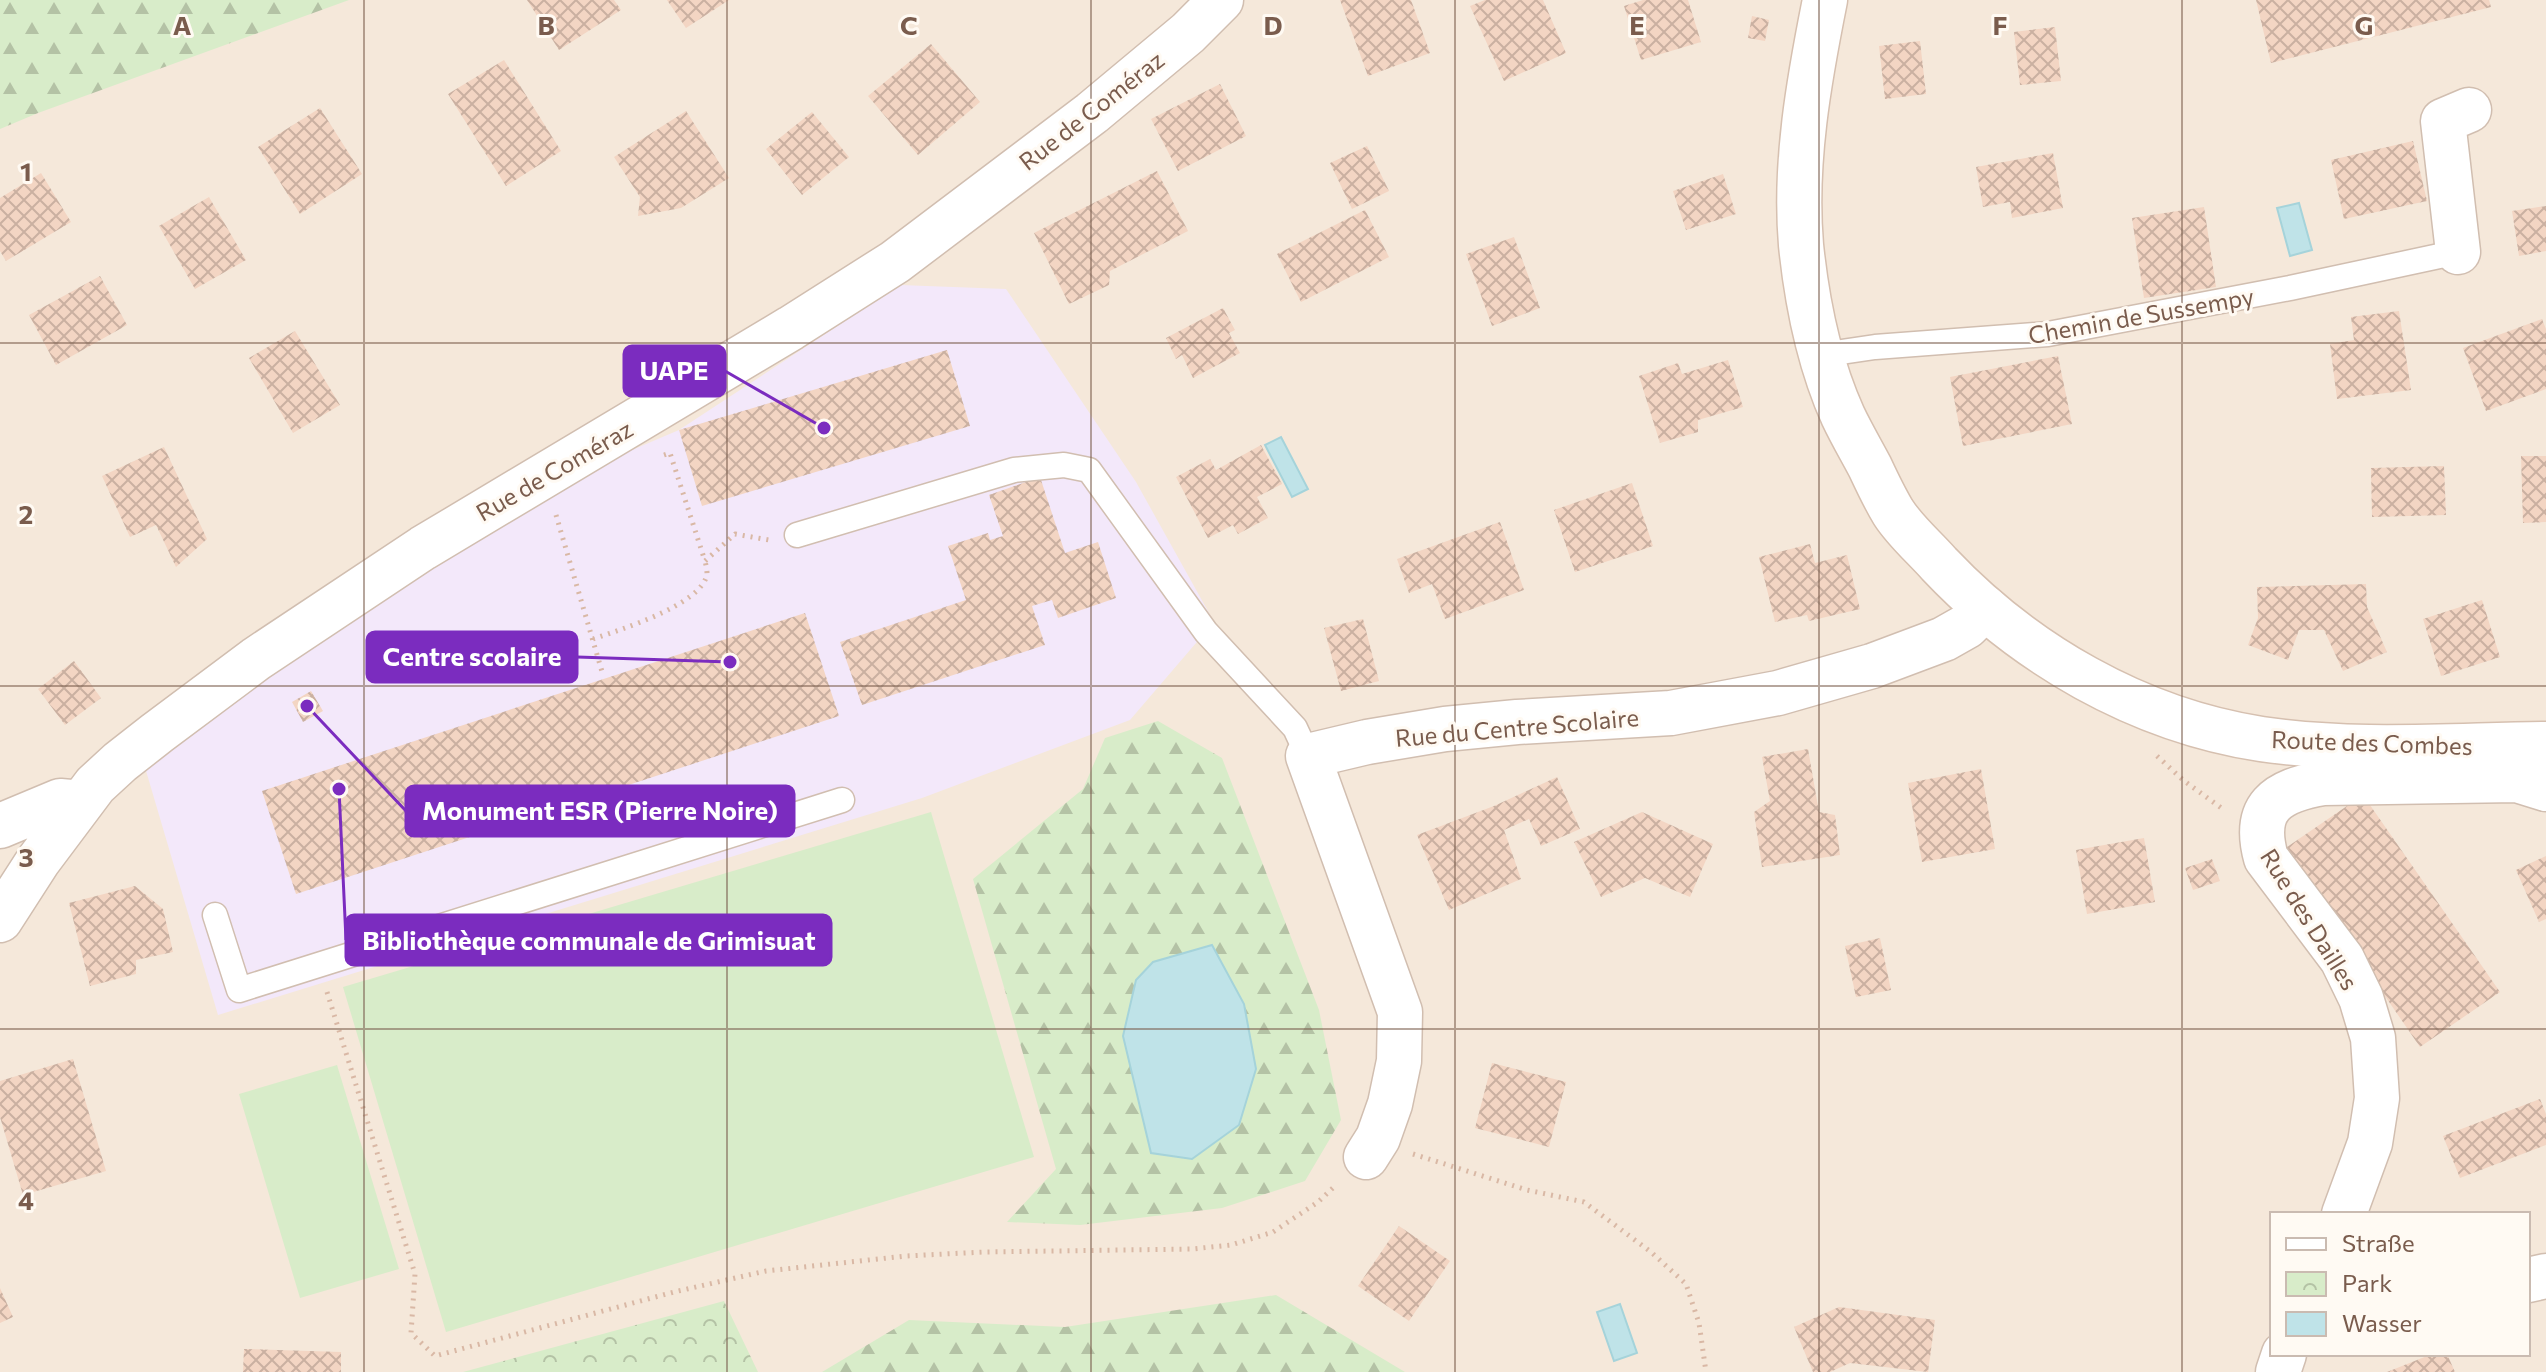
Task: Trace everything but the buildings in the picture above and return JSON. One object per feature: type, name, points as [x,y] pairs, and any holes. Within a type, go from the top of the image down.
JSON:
[{"type":"street","name":"Rue de Coméraz","points":[[0,920],[78,805],[112,769],[160,740],[323,623],[488,518],[540,479],[826,307],[895,262],[1092,113],[1188,33],[1221,0]]},
{"type":"street","name":"Route des Combes","points":[[1825,0],[1805,113],[1799,212],[1806,283],[1821,355],[1843,415],[1894,514],[1957,582],[2027,642],[2071,670],[2152,709],[2202,725],[2260,739],[2325,745],[2546,744]]},
{"type":"street","points":[[2458,252],[2443,121],[2469,110]]},
{"type":"street","name":"Rue du Centre Scolaire","points":[[1308,756],[1445,729],[1671,713],[1778,693],[1872,666],[1944,639],[1967,626],[1985,608]]},
{"type":"street","points":[[1308,756],[1400,1012],[1399,1061],[1390,1104],[1372,1148]]},
{"type":"street","name":"Rue des Dailles","points":[[2345,1212],[2370,1143],[2377,1098],[2373,1038],[2361,998],[2342,959],[2266,858],[2261,840],[2262,817],[2277,798],[2300,787],[2323,783],[2517,780],[2546,789]]},
{"type":"street","points":[[0,826],[60,801],[78,805]]},
{"type":"lane","name":"Chemin de Sussempy","points":[[1821,355],[1875,347],[2048,334],[2458,252]]},
{"type":"lane","points":[[786,538],[1014,470],[1064,465],[1089,470],[1206,632],[1295,728],[1308,756]]},
{"type":"lane","points":[[215,915],[239,990],[842,800]]},
{"type":"path","points":[[593,639],[671,609],[701,585],[707,574],[670,453],[657,457]]},
{"type":"path","points":[[540,479],[551,497],[603,675]]},
{"type":"path","points":[[705,561],[735,534],[786,538]]},
{"type":"path","points":[[2151,747],[2160,760],[2221,808],[2261,828]]},
{"type":"path","points":[[319,964],[415,1274],[411,1333],[435,1356],[674,1292],[766,1271],[906,1256],[1231,1245],[1273,1232],[1318,1202],[1372,1148],[1418,1156],[1527,1190],[1584,1202],[1651,1252],[1686,1284],[1699,1323],[1706,1372]]},
{"type":"shaded area","points":[[72,0],[2546,0],[2546,1372],[0,1372],[0,35]]},
{"type":"shaded area","points":[[900,285],[1006,289],[1136,482],[1214,622],[1130,720],[922,798],[218,1015],[144,764],[326,630],[624,446],[632,450],[679,430]]},
{"type":"green space","points":[[0,0],[349,0],[0,129]]},
{"type":"green space","points":[[1158,721],[1222,758],[1319,1010],[1341,1120],[1305,1181],[1222,1208],[1080,1225],[1007,1222],[1056,1169],[973,879],[1083,789],[1105,738]]},
{"type":"green space","points":[[931,812],[1034,1157],[446,1332],[343,987]]},
{"type":"green space","points":[[337,1065],[399,1269],[300,1298],[239,1094]]},
{"type":"green space","points":[[1276,1295],[1405,1372],[822,1372],[909,1320],[1065,1327]]},
{"type":"green space","points":[[724,1301],[758,1372],[463,1372]]},
{"type":"water","points":[[2299,203],[2312,250],[2290,256],[2277,208]]},
{"type":"water","points":[[1281,437],[1308,489],[1292,497],[1265,445]]},
{"type":"water","points":[[1212,945],[1244,1004],[1256,1069],[1239,1125],[1192,1159],[1151,1153],[1123,1036],[1136,980],[1153,962]]},
{"type":"water","points":[[1620,1304],[1637,1353],[1614,1361],[1597,1312]]},
{"type":"place","name":"UAPE","points":[[824,428]]},
{"type":"place","name":"Centre scolaire","points":[[730,662]]},
{"type":"place","name":"Monument ESR (Pierre Noire)","points":[[307,706]]},
{"type":"place","name":"Bibliothèque communale de Grimisuat","points":[[339,789]]}]
